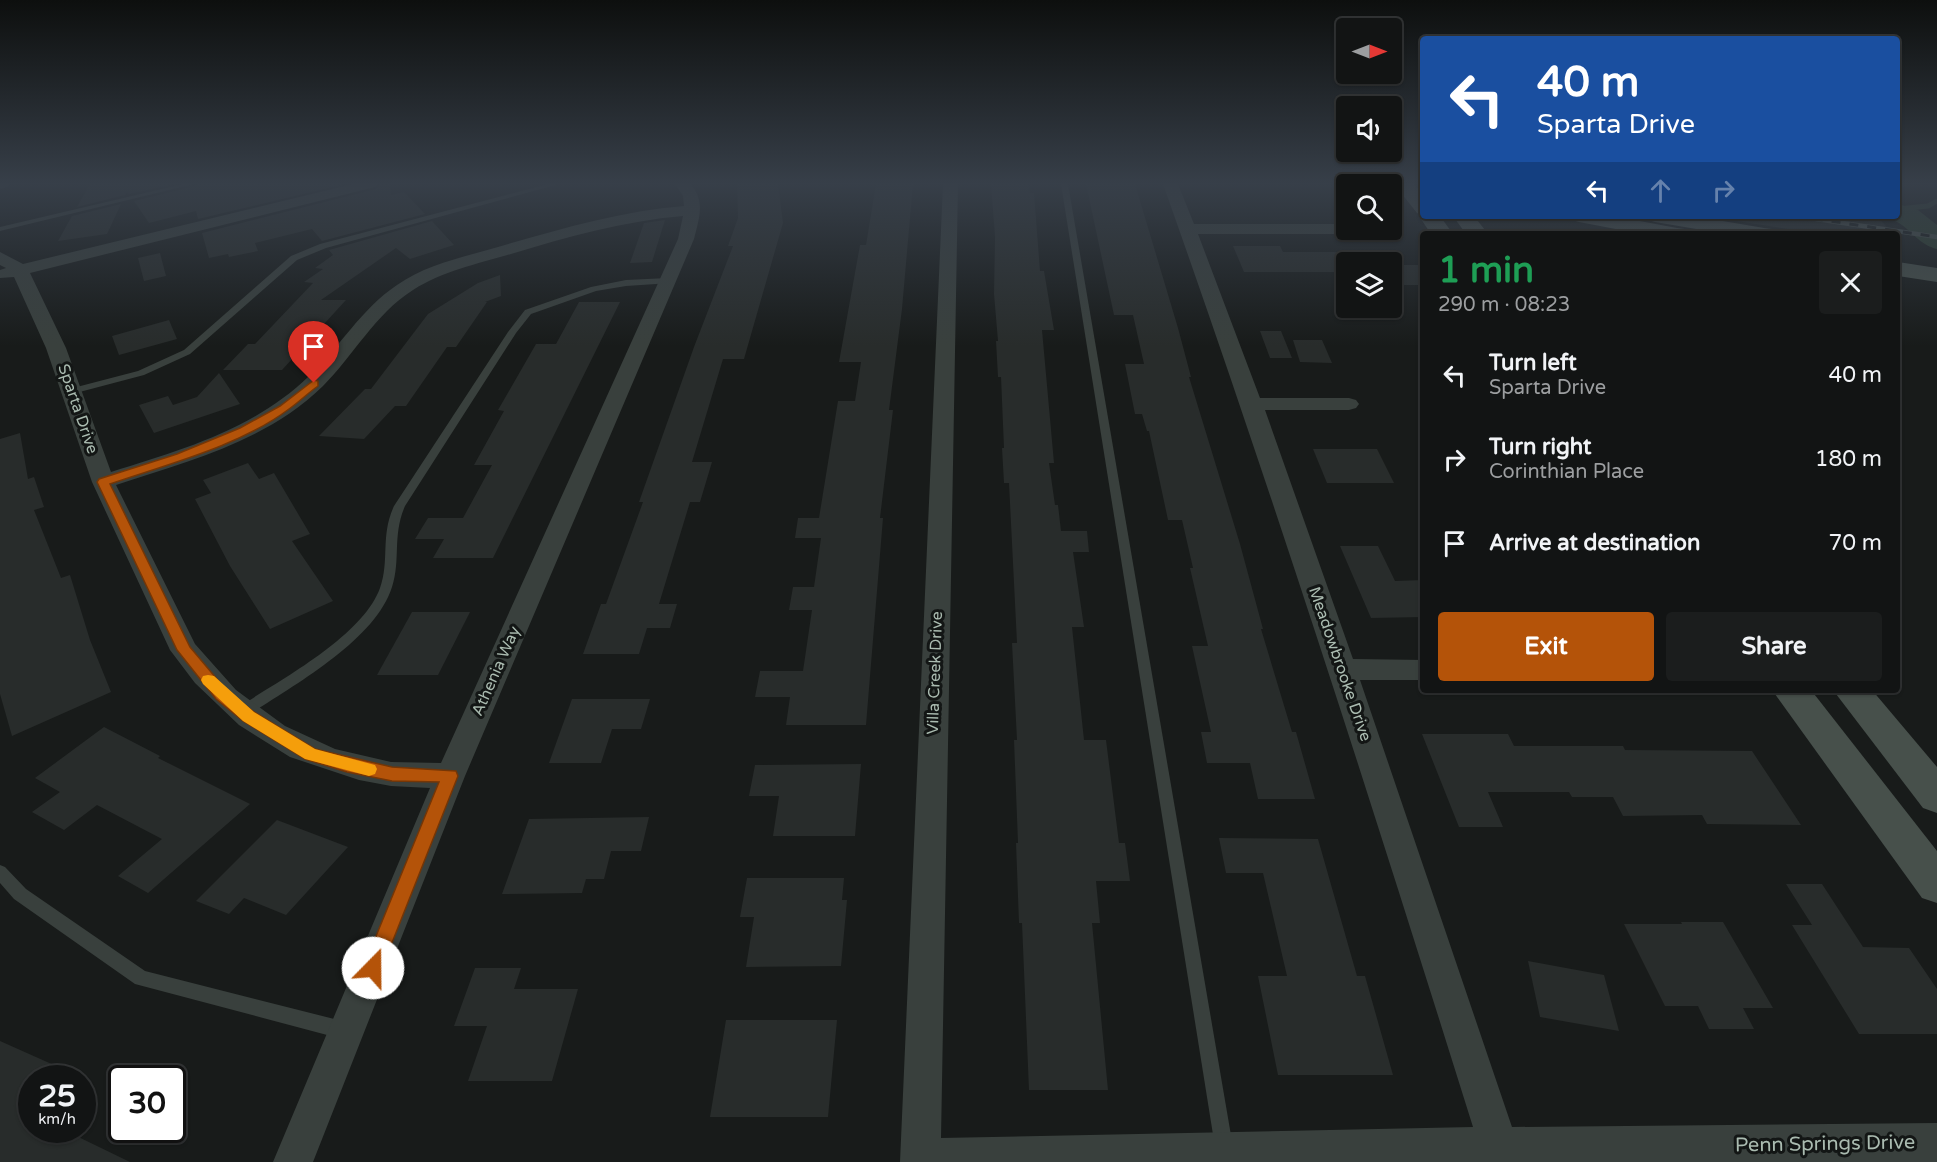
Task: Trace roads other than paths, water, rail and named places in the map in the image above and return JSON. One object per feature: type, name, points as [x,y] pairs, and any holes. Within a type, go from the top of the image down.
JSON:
[{"type":"main road","points":[[1902,265],[1937,261]]},
{"type":"main road","points":[[1902,265],[1937,275]]},
{"type":"main road","points":[[1792,693],[1937,884]]},
{"type":"main road","points":[[1853,693],[1937,796]]},
{"type":"street","points":[[7,267],[133,238]]},
{"type":"street","points":[[103,482],[182,456],[244,431],[284,408],[314,383],[388,298],[425,277],[470,260],[547,238]]},
{"type":"street","name":"Athenia Way","points":[[293,1162],[450,776],[686,238]]},
{"type":"street","name":"Villa Creek Drive","points":[[920,1160],[948,238]]},
{"type":"street","name":"Meadowbrooke Drive","points":[[1192,238],[1343,669],[1499,1148]]},
{"type":"street","name":"Sparta Drive","points":[[7,267],[56,348],[103,482],[184,650],[215,687],[242,712],[310,754],[347,765],[392,774],[450,776]]},
{"type":"street","points":[[1252,404],[1349,404]]},
{"type":"street","points":[[1343,669],[1420,670]]},
{"type":"street","name":"Penn Springs Drive","points":[[920,1160],[1499,1148],[1892,1153],[1937,1143]]},
{"type":"lane","points":[[72,392],[141,373],[187,352],[294,258],[323,246],[352,238]]},
{"type":"lane","points":[[1073,238],[1225,1153]]},
{"type":"lane","points":[[242,712],[323,657],[359,628],[383,596],[391,564],[389,539],[395,518],[414,483],[512,332],[528,312],[608,285],[668,281]]},
{"type":"lane","points":[[0,872],[20,894],[141,978],[347,1032]]}]
